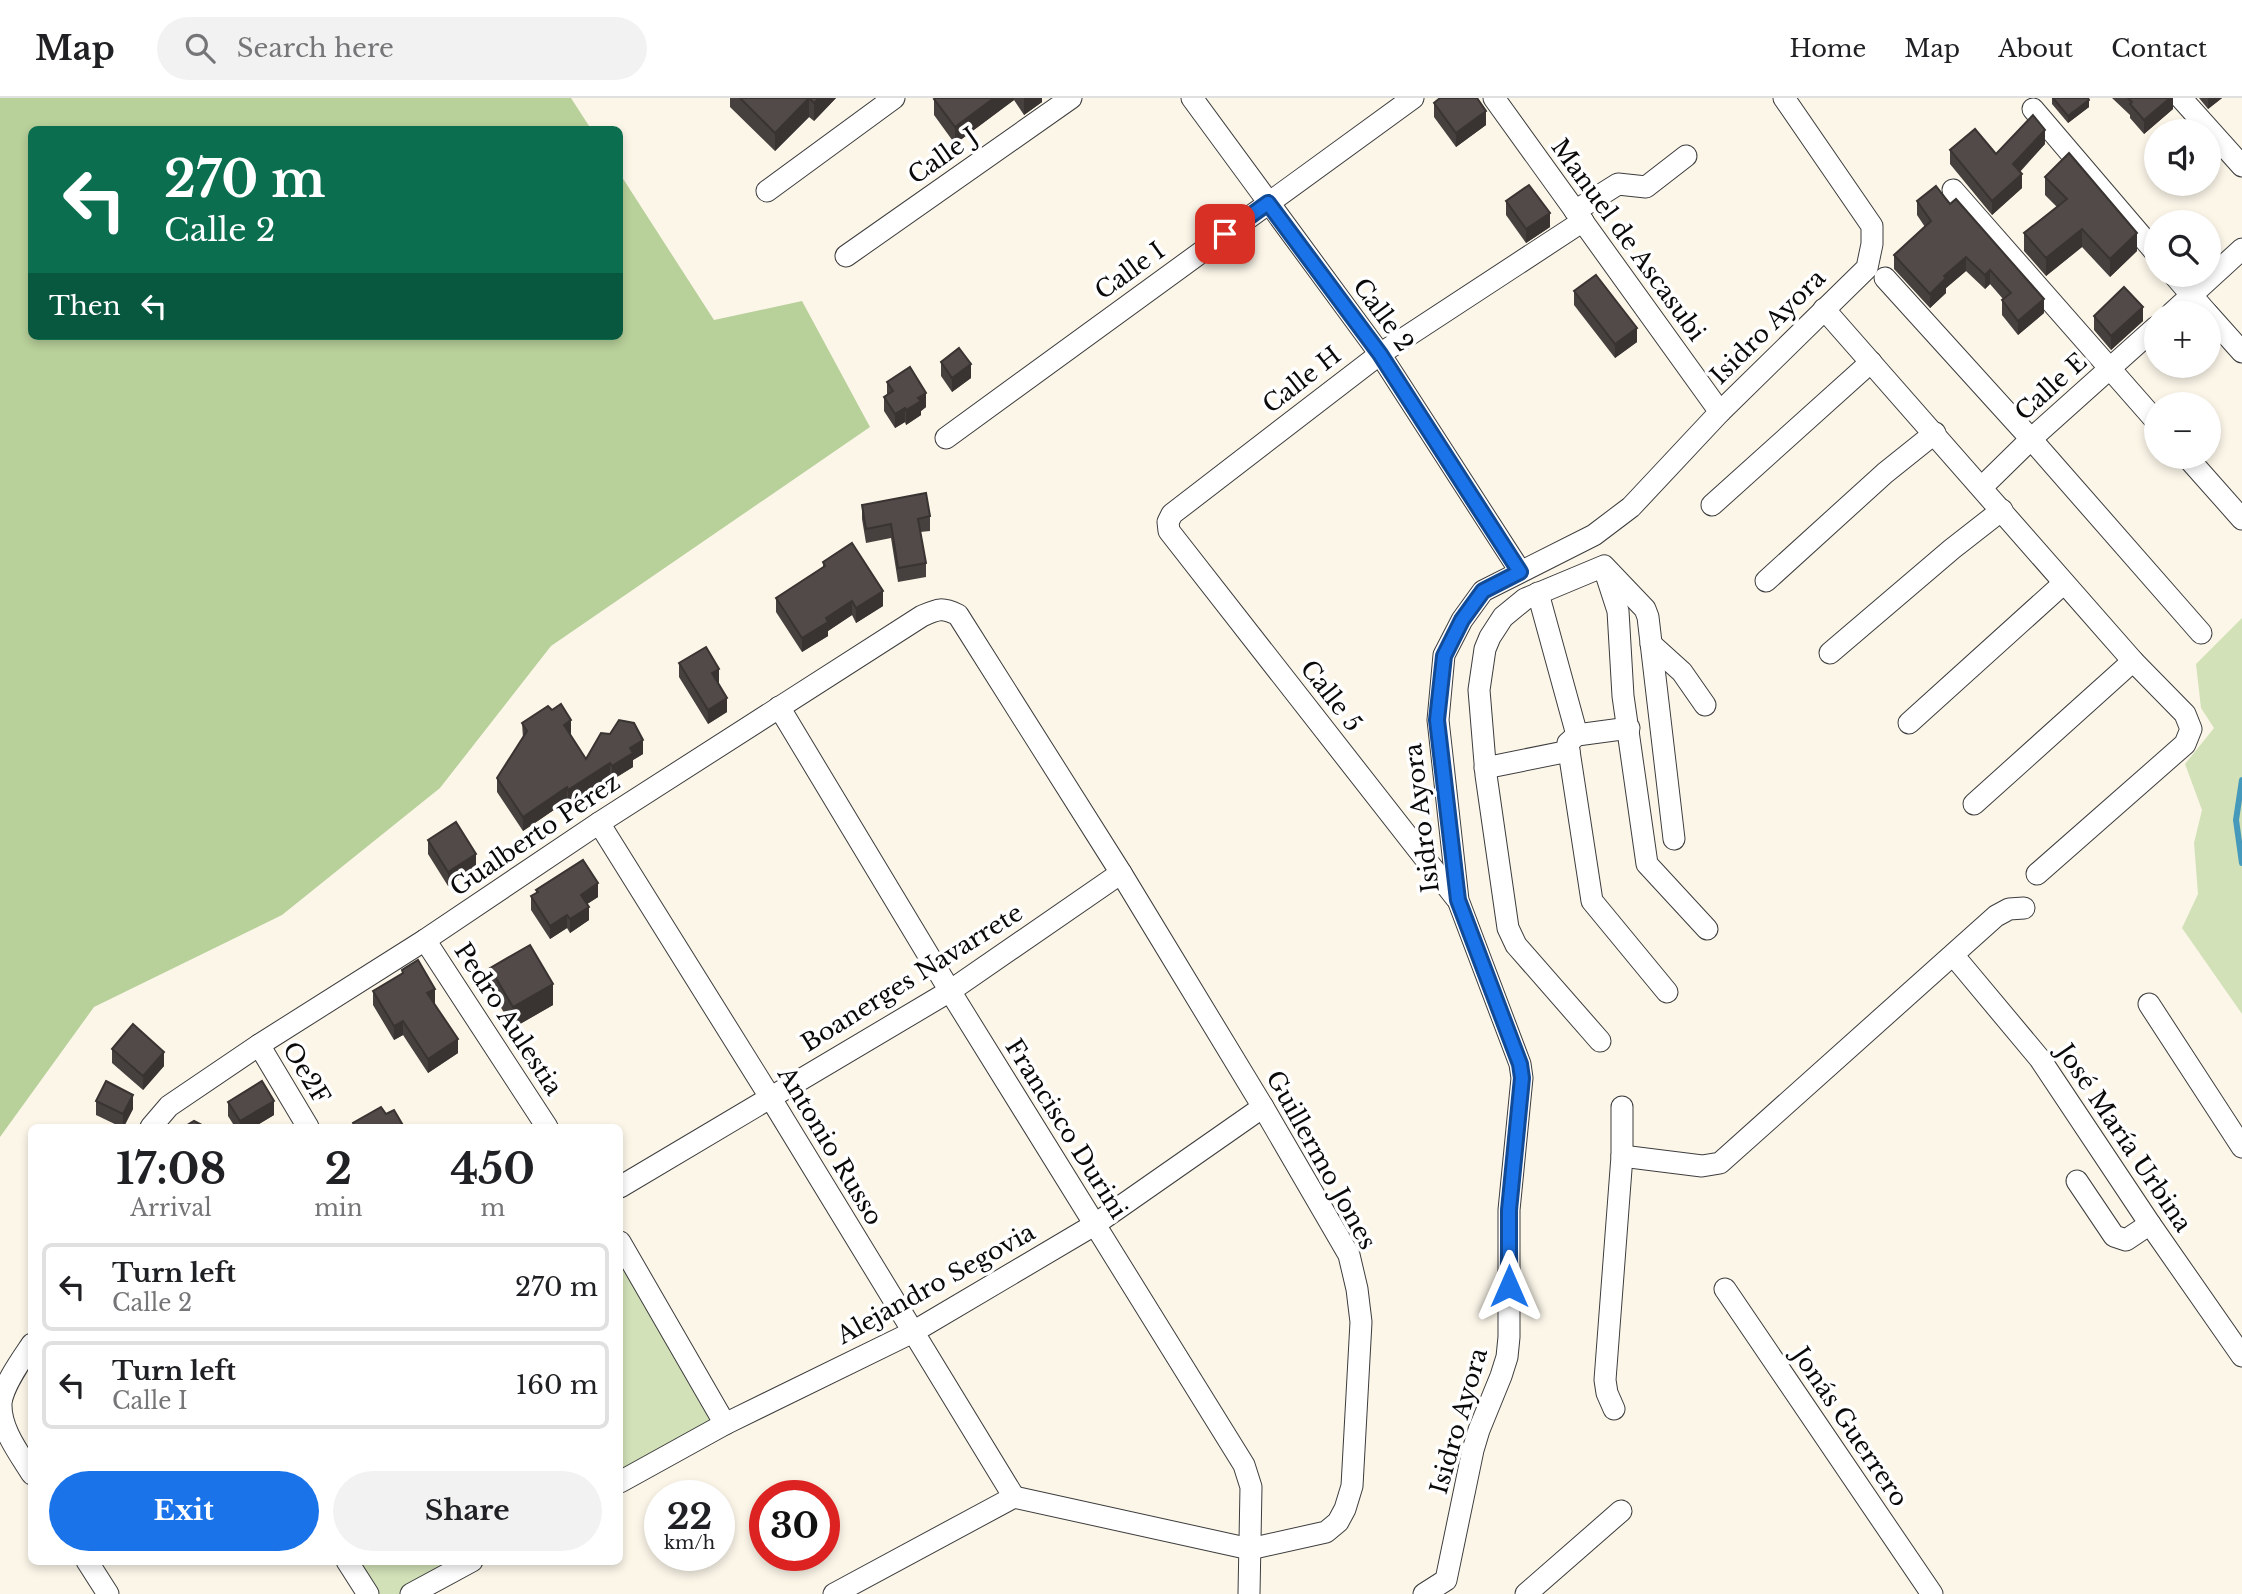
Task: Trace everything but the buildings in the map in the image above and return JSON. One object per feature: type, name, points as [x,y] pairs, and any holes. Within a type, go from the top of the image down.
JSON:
[{"type":"street","points":[[767,191],[894,98]]},
{"type":"street","name":"Calle J","points":[[846,256],[1071,98]]},
{"type":"street","name":"Calle 2","points":[[1192,98],[1380,354],[1520,572]]},
{"type":"street","name":"Calle I","points":[[946,438],[1413,98]]},
{"type":"street","name":"Manuel de Ascasubi","points":[[1494,98],[1720,412]]},
{"type":"street","name":"Isidro Ayora","points":[[1423,1594],[1453,1587],[1473,1450],[1507,1357],[1509,1210],[1522,1078],[1520,1064],[1458,900],[1437,720],[1444,656],[1462,620],[1483,591],[1594,535],[1630,507],[1720,412],[1867,268],[1872,244],[1872,226],[1784,98]]},
{"type":"street","points":[[2181,98],[2242,166]]},
{"type":"street","points":[[2034,109],[2144,239]]},
{"type":"street","name":"Calle H","points":[[1167,522],[1172,514],[1380,354],[1579,216],[1618,184],[1646,187],[1686,156]]},
{"type":"street","points":[[1953,190],[2144,407]]},
{"type":"street","points":[[2185,301],[2242,249]]},
{"type":"street","points":[[1885,278],[2202,633]]},
{"type":"street","points":[[2185,287],[2197,301]]},
{"type":"street","points":[[1824,309],[2133,661],[2185,714],[2191,729],[2185,744],[2037,874]]},
{"type":"street","points":[[2221,329],[2242,352]]},
{"type":"street","name":"Calle E","points":[[1982,487],[2144,338]]},
{"type":"street","points":[[1712,505],[1871,362]]},
{"type":"street","points":[[1766,581],[1885,473],[1934,433]]},
{"type":"street","points":[[2198,469],[2242,519]]},
{"type":"street","points":[[1830,653],[2002,510]]},
{"type":"street","name":"Calle 5","points":[[1167,522],[1169,531],[1458,900]]},
{"type":"street","points":[[1594,535],[1618,611],[1623,696],[1647,864],[1707,929]]},
{"type":"street","points":[[1600,1041],[1523,954],[1510,935],[1485,768],[1479,690],[1485,649],[1503,617],[1538,593],[1604,566]]},
{"type":"street","points":[[1604,566],[1645,609],[1674,839]]},
{"type":"street","points":[[1909,723],[2064,583]]},
{"type":"street","points":[[1538,593],[1573,743],[1592,901],[1667,992]]},
{"type":"street","name":"Gualberto Pérez","points":[[153,1124],[169,1105],[258,1045],[425,940],[599,823],[922,616],[938,609],[958,615]]},
{"type":"street","name":"Guillermo Jones","points":[[958,615],[1121,873],[1349,1255],[1361,1322],[1352,1486],[1338,1522],[1326,1532],[1250,1549],[1014,1497]]},
{"type":"street","points":[[1651,644],[1682,672],[1704,705]]},
{"type":"street","points":[[1974,804],[2133,661]]},
{"type":"street","name":"Francisco Durini","points":[[779,707],[950,991],[1244,1465],[1251,1487],[1249,1594]]},
{"type":"street","points":[[1485,768],[1629,728]]},
{"type":"street","name":"Antonio Russo","points":[[599,823],[1014,1497]]},
{"type":"street","name":"Boanerges Navarrete","points":[[623,1185],[950,991],[1121,873]]},
{"type":"street","points":[[1622,1156],[1702,1166],[1720,1164],[2003,912],[2024,908]]},
{"type":"street","name":"Pedro Aulestia","points":[[425,940],[545,1124]]},
{"type":"street","name":"José María Urbina","points":[[1954,956],[2040,1059],[2242,1356]]},
{"type":"street","points":[[2150,1004],[2242,1147]]},
{"type":"street","name":"Oe2F","points":[[258,1045],[306,1124]]},
{"type":"street","name":"Alejandro Segovia","points":[[623,1480],[725,1424],[914,1332],[1094,1225],[1263,1107]]},
{"type":"street","points":[[1614,1409],[1605,1380],[1622,1156],[1622,1107]]},
{"type":"street","points":[[2077,1181],[2114,1236],[2126,1240],[2150,1224]]},
{"type":"street","points":[[623,1247],[725,1424]]},
{"type":"street","name":"Jonás Guerrero","points":[[1725,1289],[1932,1594]]},
{"type":"street","points":[[28,1351],[1,1402],[2,1421],[10,1440],[28,1468]]},
{"type":"street","points":[[834,1594],[1014,1497]]},
{"type":"street","points":[[1526,1594],[1621,1511]]},
{"type":"street","points":[[90,1565],[108,1594]]},
{"type":"street","points":[[350,1565],[368,1594]]},
{"type":"street","points":[[411,1594],[465,1565]]},
{"type":"green space","points":[[0,98],[571,98],[589,126],[28,126],[28,340],[623,340],[623,179],[714,320],[802,301],[870,427],[551,646],[440,788],[282,915],[94,1007],[0,1137]]},
{"type":"green space","points":[[2242,618],[2242,1014],[2182,928],[2198,894],[2194,843],[2202,810],[2185,764],[2214,728],[2201,708],[2196,664]]},
{"type":"green space","points":[[623,1247],[725,1424],[623,1480]]},
{"type":"green space","points":[[351,1565],[465,1565],[411,1594],[369,1594]]},
{"type":"waterway","points":[[2242,780],[2236,820],[2242,863]]},
{"type":"route","points":[[1225,234],[1268,203],[1380,354],[1520,572],[1483,591],[1462,620],[1444,656],[1437,720],[1458,900],[1520,1064],[1522,1078],[1509,1210],[1509,1286]]}]
